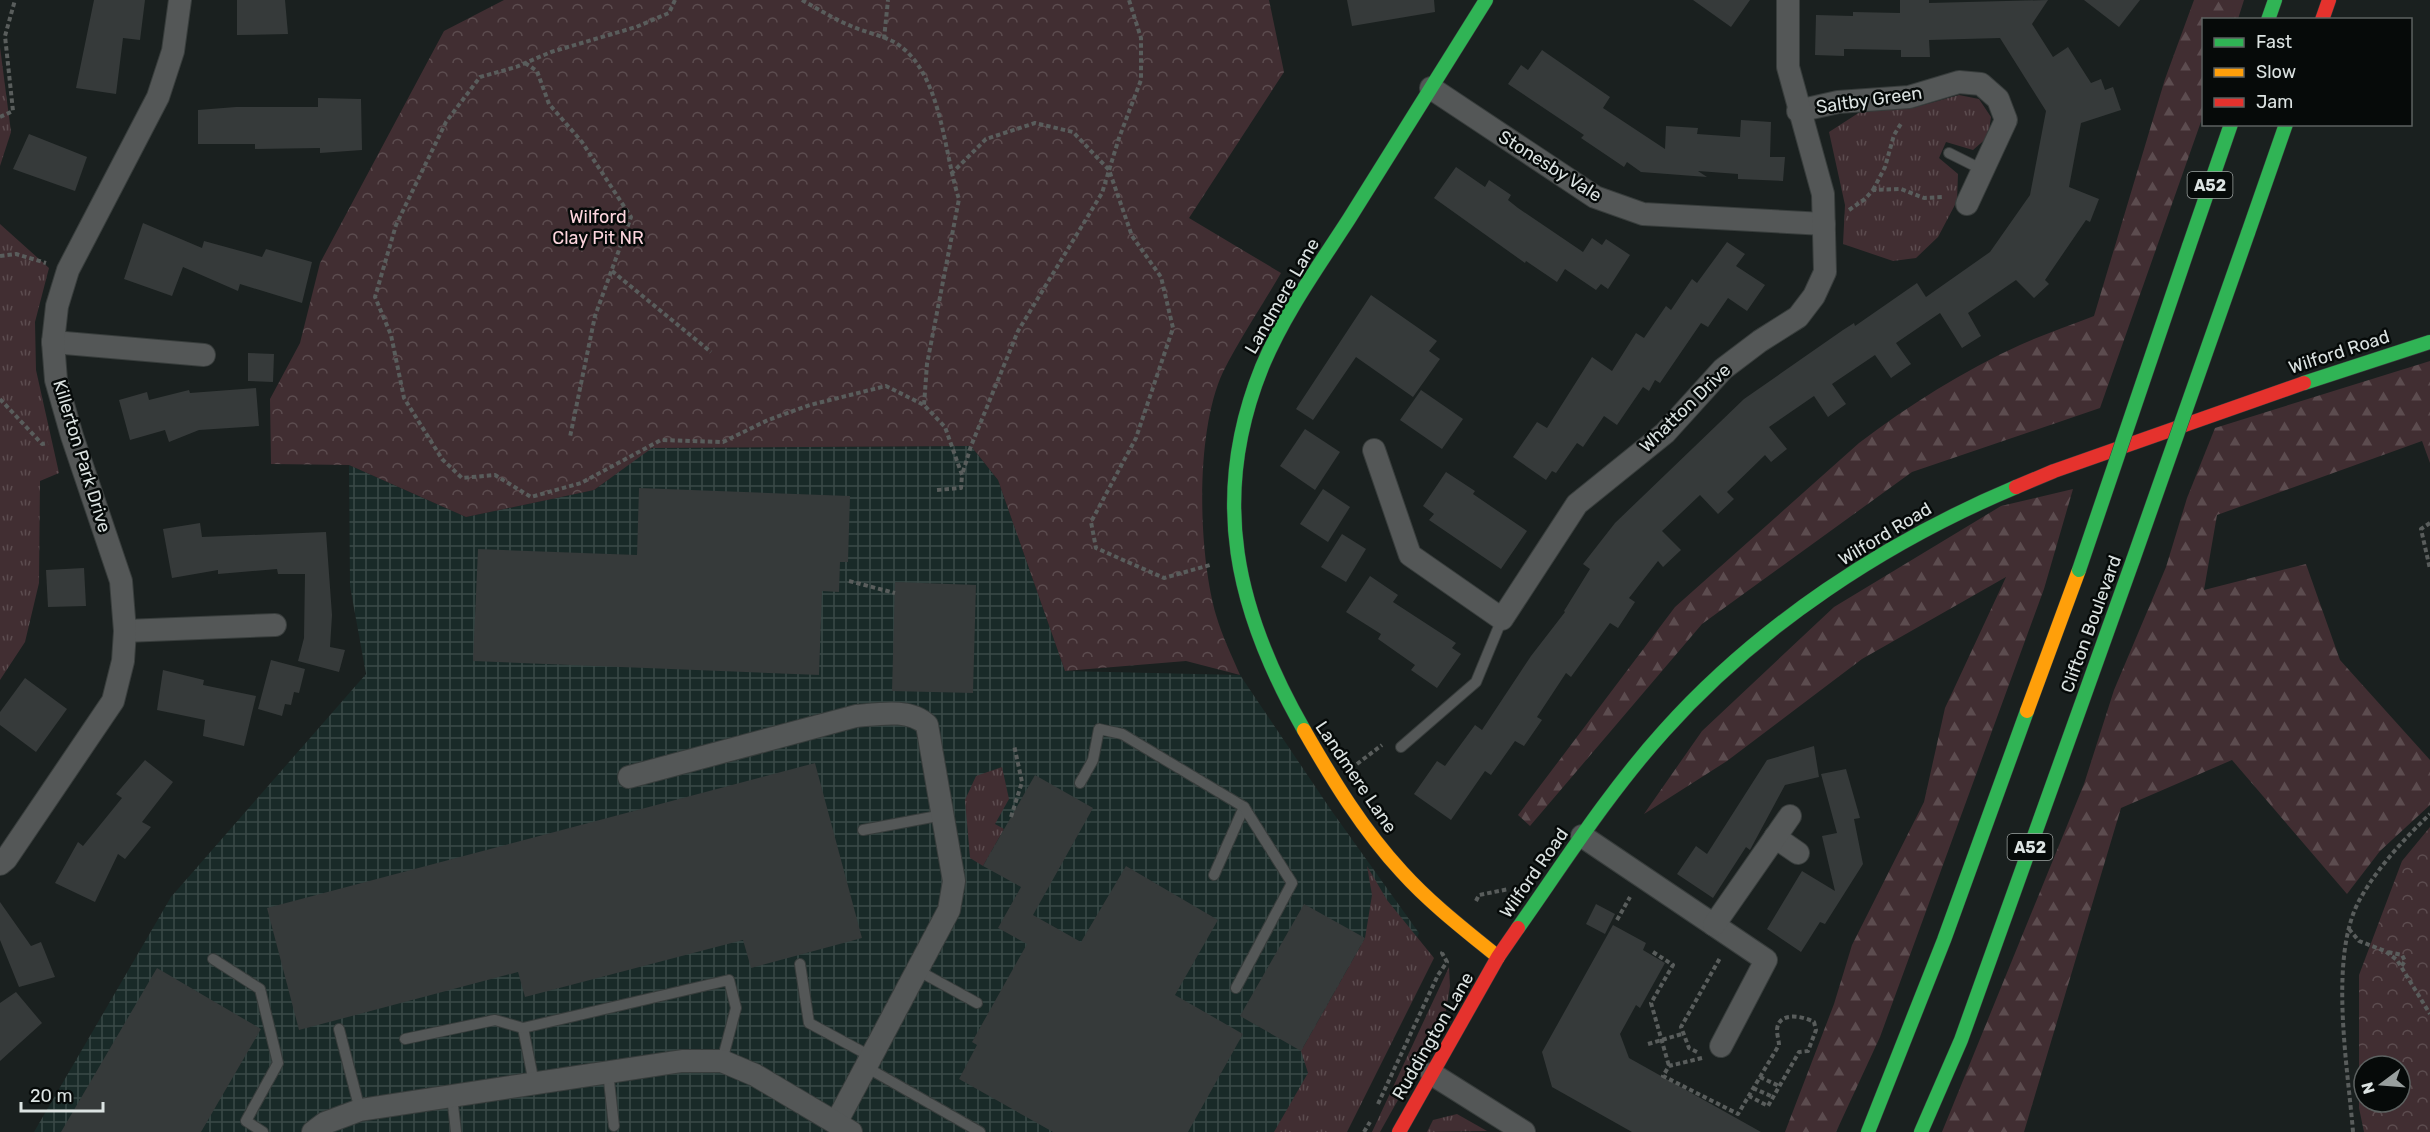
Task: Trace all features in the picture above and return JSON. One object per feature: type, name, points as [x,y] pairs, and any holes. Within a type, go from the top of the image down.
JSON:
[{"type":"main road","name":"Landmere Lane","points":[[1486,0],[1294,305],[1262,368],[1239,436],[1232,500],[1236,559],[1248,614],[1263,655],[1288,706],[1349,804],[1376,841],[1416,887],[1498,957]]},
{"type":"main road","points":[[2269,18],[2275,0]]},
{"type":"main road","points":[[2323,18],[2329,0]]},
{"type":"main road","name":"Clifton Boulevard","points":[[1868,1132],[1944,940],[2079,570],[2230,126]]},
{"type":"main road","name":"Clifton Boulevard","points":[[1921,1132],[1961,1040],[2285,126]]},
{"type":"main road","name":"Wilford Road","points":[[1498,957],[1613,792],[1664,731],[1728,666],[1782,623],[1871,561],[1964,509],[2054,471],[2301,384],[2430,342]]},
{"type":"main road","name":"Ruddington Lane","points":[[1399,1132],[1498,957]]},
{"type":"street","name":"Killerton Park Drive","points":[[0,864],[6,859],[113,701],[123,661],[125,631],[121,581],[72,436],[56,380],[53,342],[57,306],[68,270],[158,97],[173,51],[180,0]]},
{"type":"street","name":"Whatton Drive","points":[[1502,619],[1577,504],[1665,433],[1723,369],[1760,340],[1798,317],[1814,296],[1825,272],[1823,194],[1820,177],[1798,111],[1788,67],[1788,0]]},
{"type":"street","name":"Saltby Green","points":[[1798,111],[1838,102],[1909,97],[1959,82],[1981,84],[1998,99],[2006,120],[1969,201]]},
{"type":"street","name":"Stonesby Vale","points":[[1431,88],[1595,197],[1612,204],[1643,214],[1824,224]]},
{"type":"street","points":[[53,342],[204,355]]},
{"type":"street","points":[[1374,450],[1410,555],[1502,619]]},
{"type":"street","points":[[125,631],[275,625]]},
{"type":"street","points":[[313,1132],[325,1123],[360,1110],[682,1061],[722,1061],[755,1075],[843,1127],[869,1062],[949,910],[954,881],[927,725],[919,716],[889,713],[856,716],[629,777]]},
{"type":"street","points":[[1714,925],[1790,816]]},
{"type":"street","points":[[1581,836],[1767,960],[1721,1046]]},
{"type":"street","points":[[1775,837],[1798,853]]},
{"type":"street","points":[[1432,1074],[1524,1132]]},
{"type":"lane","points":[[1949,153],[1983,170]]},
{"type":"lane","points":[[1401,747],[1476,682],[1502,619]]},
{"type":"lane","points":[[1080,783],[1093,760],[1099,729],[1122,734],[1244,807],[1292,883],[1236,988]]},
{"type":"lane","points":[[1214,875],[1244,807]]},
{"type":"lane","points":[[863,830],[943,815]]},
{"type":"lane","points":[[213,959],[260,989],[278,1063],[246,1121],[262,1132]]},
{"type":"lane","points":[[800,964],[809,1023],[980,1132]]},
{"type":"lane","points":[[917,970],[977,1003]]},
{"type":"lane","points":[[405,1039],[495,1020],[523,1028],[729,980],[736,1008],[722,1061]]},
{"type":"lane","points":[[523,1028],[534,1083]]},
{"type":"lane","points":[[339,1029],[360,1110]]},
{"type":"lane","points":[[608,1072],[614,1126]]},
{"type":"lane","points":[[452,1096],[456,1132]]},
{"type":"path","points":[[0,117],[13,111],[4,36],[15,0]]},
{"type":"path","points":[[675,0],[669,13],[636,27],[551,52],[480,77],[446,122],[396,225],[375,297],[391,335],[404,398],[441,459],[462,478],[495,475],[531,497],[581,483],[661,440],[723,442],[768,420],[810,405],[886,386],[924,405],[945,427],[962,475]]},
{"type":"path","points":[[802,0],[850,25],[894,42],[921,67],[939,114],[951,174],[959,199],[927,364],[924,405]]},
{"type":"path","points":[[884,39],[888,0]]},
{"type":"path","points":[[937,490],[960,488],[971,446],[1018,331],[1102,193],[1141,80],[1141,38],[1129,0]]},
{"type":"path","points":[[525,63],[537,70],[549,104],[582,142],[631,217],[595,316],[570,437]]},
{"type":"path","points":[[1824,224],[1865,199],[1873,190],[1885,167],[1894,135],[1908,113],[1909,97]]},
{"type":"path","points":[[951,174],[986,140],[1035,123],[1073,132],[1109,170],[1132,236],[1161,277],[1173,328],[1136,438],[1091,522],[1096,548],[1164,578],[1236,559]]},
{"type":"path","points":[[1873,190],[1901,189],[1924,198],[1957,194],[1969,201]]},
{"type":"path","points":[[0,256],[16,254],[68,270]]},
{"type":"path","points":[[611,271],[711,352]]},
{"type":"path","points":[[0,399],[42,444],[72,436]]},
{"type":"path","points":[[2430,522],[2421,530],[2430,569]]},
{"type":"path","points":[[849,581],[895,593]]},
{"type":"path","points":[[1011,817],[1022,782],[1014,745]]},
{"type":"path","points":[[2353,1132],[2343,1009],[2343,965],[2349,928],[2359,900],[2366,890],[2401,842],[2430,814]]},
{"type":"path","points":[[1617,920],[1631,896],[1622,891]]},
{"type":"path","points":[[2349,928],[2359,940],[2385,951],[2402,955],[2405,961],[2401,967]]},
{"type":"path","points":[[2385,951],[2397,960],[2430,1014]]},
{"type":"path","points":[[1653,952],[1673,965],[1651,1003],[1669,1066]]},
{"type":"path","points":[[1722,954],[1681,1026],[1689,1048],[1706,1057],[1669,1066],[1663,1076],[1738,1114],[1779,1045],[1777,1029],[1780,1022],[1790,1016],[1804,1016],[1814,1022],[1816,1030],[1808,1051],[1799,1052],[1768,1106],[1749,1096]]},
{"type":"path","points":[[1648,1044],[1682,1034]]},
{"type":"path","points":[[1760,1077],[1779,1086]]},
{"type":"path","points":[[1753,1089],[1773,1097]]},
{"type":"shaded area","points":[[971,446],[998,480],[1065,671],[1240,675],[1331,810],[1419,933],[1326,1132],[34,1132],[171,897],[366,674],[350,586],[349,465],[466,517],[594,490],[651,448]]},
{"type":"green space","name":"Wilford Clay Pit NR","points":[[504,0],[1269,0],[1284,72],[1189,218],[1281,273],[1223,372],[1214,397],[1204,459],[1203,526],[1210,589],[1218,623],[1240,675],[1186,661],[1065,671],[998,480],[971,446],[652,448],[594,490],[466,517],[349,465],[271,464],[270,399],[300,343],[320,263],[444,31]]},
{"type":"green space","points":[[2194,0],[2244,0],[2238,18],[2202,18],[2202,119],[2100,408],[1912,472],[1702,624],[1530,826],[1518,815],[1675,607],[1859,443],[1897,415],[1957,377],[1999,355],[2038,337],[2094,316],[2165,79]]},
{"type":"green space","points":[[0,47],[11,132],[0,166]]},
{"type":"green space","points":[[1959,95],[1979,99],[1991,117],[1988,137],[1973,150],[1946,142],[1939,158],[1958,174],[1957,201],[1938,237],[1916,258],[1893,261],[1843,244],[1845,205],[1829,132],[1860,112],[1913,108]]},
{"type":"green space","points":[[0,224],[49,268],[35,322],[36,370],[59,473],[40,481],[39,583],[25,642],[0,680]]},
{"type":"green space","points":[[2430,361],[2430,463],[2422,441],[2217,515],[2204,590],[2306,564],[2340,660],[2430,760],[2430,805],[2380,851],[2347,894],[2232,760],[2121,808],[2024,1132],[1942,1132],[2084,784],[2114,690],[2166,567],[2187,498],[2215,428]]},
{"type":"green space","points":[[2073,489],[2044,589],[1880,1037],[1836,1132],[1785,1132],[1834,1004],[1852,945],[1924,802],[1945,708],[2006,577],[1862,659],[1727,761],[1644,814],[1702,731],[1834,607],[2001,506]]},
{"type":"green space","points":[[1002,767],[1009,799],[995,824],[1004,829],[983,866],[970,858],[965,800],[976,776]]},
{"type":"green space","points":[[2430,827],[2430,1132],[2364,1132],[2360,1114],[2412,1114],[2412,1054],[2359,1054],[2359,975],[2402,861]]},
{"type":"green space","points":[[1367,866],[1387,900],[1434,958],[1347,1132],[1274,1132],[1308,1073],[1301,1051],[1365,938],[1372,895]]},
{"type":"green space","points":[[1449,967],[1450,986],[1445,1016],[1380,1132],[1372,1132]]},
{"type":"green space","points":[[1457,1114],[1487,1131],[1427,1132],[1433,1120]]},
{"type":"building","points":[[94,0],[145,0],[140,40],[123,38],[116,94],[76,88]]},
{"type":"building","points":[[237,0],[285,0],[288,34],[237,35]]},
{"type":"building","points":[[1347,0],[1434,0],[1435,12],[1352,26]]},
{"type":"building","points":[[1693,0],[1750,0],[1731,27]]},
{"type":"building","points":[[1900,0],[1929,0],[1929,3],[2048,0],[2032,24],[2053,57],[2068,47],[2091,83],[2101,79],[2105,90],[2113,87],[2121,110],[2081,123],[2069,187],[2099,199],[2090,222],[2086,220],[2045,280],[2049,284],[2034,298],[2016,280],[1968,313],[1981,336],[1962,348],[1940,313],[1896,343],[1911,364],[1891,378],[1875,355],[1832,384],[1846,404],[1828,417],[1814,396],[1769,427],[1787,449],[1771,462],[1765,455],[1727,492],[1734,499],[1718,514],[1700,495],[1662,531],[1681,550],[1663,567],[1658,561],[1629,598],[1635,602],[1618,628],[1610,623],[1571,677],[1566,673],[1537,717],[1542,720],[1524,746],[1515,741],[1491,775],[1485,771],[1451,820],[1414,794],[1437,761],[1445,766],[1475,725],[1482,730],[1531,656],[1565,612],[1590,569],[1583,564],[1615,523],[1744,399],[1843,330],[1854,323],[1855,326],[1917,283],[1926,297],[1990,252],[2030,195],[2046,111],[2000,38],[1929,40],[1930,57],[1901,57],[1901,50],[1844,49],[1844,56],[1815,55],[1816,15],[1853,16],[1853,12],[1900,13]]},
{"type":"building","points":[[2084,0],[2140,0],[2119,27]]},
{"type":"building","points":[[1542,50],[1610,97],[1603,108],[1665,149],[1666,126],[1698,128],[1697,134],[1740,137],[1741,120],[1771,122],[1770,157],[1785,157],[1783,181],[1738,179],[1738,174],[1698,171],[1707,177],[1641,172],[1627,162],[1624,167],[1581,138],[1584,135],[1508,84],[1521,65],[1528,70]]},
{"type":"building","points":[[318,98],[361,99],[362,150],[320,153],[320,148],[255,149],[255,144],[198,144],[198,110],[236,107],[318,107]]},
{"type":"building","points":[[29,134],[87,157],[75,191],[13,169]]},
{"type":"building","points":[[1456,167],[1485,187],[1489,180],[1511,195],[1508,200],[1518,208],[1583,252],[1592,238],[1602,245],[1606,239],[1630,255],[1608,289],[1601,284],[1596,290],[1565,269],[1557,282],[1526,261],[1525,263],[1434,198]]},
{"type":"building","points":[[143,223],[202,248],[204,241],[262,257],[266,249],[312,262],[302,303],[240,284],[238,291],[183,267],[172,296],[124,279]]},
{"type":"building","points":[[1727,242],[1745,254],[1736,266],[1765,285],[1747,311],[1728,298],[1708,327],[1701,323],[1660,383],[1655,380],[1649,391],[1643,387],[1617,425],[1604,416],[1583,447],[1577,443],[1556,473],[1552,471],[1546,480],[1513,457],[1537,422],[1547,428],[1592,357],[1612,371],[1636,333],[1644,338],[1666,306],[1671,310],[1692,279],[1697,283]]},
{"type":"building","points":[[1371,295],[1437,341],[1429,351],[1440,359],[1413,397],[1356,357],[1313,420],[1296,409]]},
{"type":"building","points":[[248,353],[274,354],[273,382],[248,381]]},
{"type":"building","points":[[256,388],[259,426],[199,430],[169,442],[165,430],[130,440],[119,400],[147,392],[149,400],[189,390],[190,393]]},
{"type":"building","points":[[1421,390],[1463,419],[1442,449],[1400,420]]},
{"type":"building","points":[[1305,429],[1340,452],[1315,490],[1280,466]]},
{"type":"building","points":[[1446,472],[1475,491],[1473,494],[1527,531],[1501,569],[1429,520],[1434,514],[1423,506]]},
{"type":"building","points":[[639,488],[850,496],[848,562],[840,562],[839,592],[822,591],[819,675],[473,661],[478,549],[637,555]]},
{"type":"building","points":[[1323,489],[1350,507],[1328,542],[1300,524]]},
{"type":"building","points":[[200,523],[202,537],[326,532],[332,615],[330,647],[345,650],[339,672],[298,661],[304,638],[305,574],[278,574],[277,569],[218,574],[218,570],[172,578],[163,529]]},
{"type":"building","points":[[1342,534],[1366,549],[1346,582],[1321,567]]},
{"type":"building","points":[[84,568],[86,606],[48,607],[46,570]]},
{"type":"building","points":[[1370,576],[1398,595],[1393,602],[1456,643],[1452,648],[1461,654],[1437,688],[1411,670],[1415,665],[1378,639],[1381,634],[1346,612]]},
{"type":"building","points":[[895,582],[976,585],[973,693],[892,691]]},
{"type":"building","points":[[271,660],[305,669],[299,693],[294,692],[291,705],[285,704],[282,716],[258,709]]},
{"type":"building","points":[[163,670],[204,680],[203,685],[256,696],[244,746],[203,736],[205,720],[157,710]]},
{"type":"building","points":[[25,678],[67,709],[36,752],[0,725],[0,712]]},
{"type":"building","points":[[1814,746],[1819,777],[1785,785],[1750,850],[1746,847],[1713,898],[1677,874],[1696,846],[1707,854],[1767,760]]},
{"type":"building","points":[[145,760],[173,782],[142,822],[151,827],[125,859],[118,854],[95,902],[55,883],[78,842],[83,846],[122,798],[116,794]]},
{"type":"building","points":[[815,763],[862,938],[751,968],[743,940],[525,997],[518,972],[299,1030],[267,908]]},
{"type":"building","points":[[1846,769],[1860,818],[1854,819],[1863,864],[1825,924],[1820,922],[1801,952],[1767,929],[1802,871],[1835,891],[1822,836],[1837,833],[1821,774]]},
{"type":"building","points":[[1035,775],[1093,808],[1033,915],[1081,942],[1126,866],[1218,920],[1175,995],[1243,1034],[1188,1132],[1053,1132],[959,1079],[977,1045],[972,1042],[1027,944],[998,928],[1021,887],[983,866]]},
{"type":"building","points":[[0,902],[31,946],[41,942],[55,977],[19,987],[0,940]]},
{"type":"building","points":[[1304,904],[1365,938],[1301,1051],[1240,1016]]},
{"type":"building","points":[[1596,904],[1615,914],[1605,934],[1586,924]]},
{"type":"building","points":[[1613,925],[1646,943],[1643,950],[1665,963],[1640,1008],[1636,1005],[1620,1034],[1629,1058],[1761,1132],[1632,1132],[1552,1087],[1542,1052]]},
{"type":"building","points":[[157,968],[261,1029],[201,1132],[61,1132]]},
{"type":"building","points":[[16,992],[42,1023],[0,1061],[0,1003]]},
{"type":"traffic: fast","points":[[1304,730],[1280,686],[1261,642],[1247,597],[1238,553],[1234,508],[1237,462],[1246,415],[1262,367],[1291,310],[1486,0]]},
{"type":"traffic: fast","points":[[2269,18],[2275,0]]},
{"type":"traffic: fast","points":[[2189,246],[2230,126]]},
{"type":"traffic: fast","points":[[2248,233],[2285,126]]},
{"type":"traffic: fast","points":[[2133,560],[2248,233]]},
{"type":"traffic: fast","points":[[2079,570],[2189,246]]},
{"type":"traffic: fast","points":[[2304,383],[2430,342]]},
{"type":"traffic: fast","points":[[1518,928],[1588,827],[1644,754],[1701,692],[1741,656],[1826,590],[1872,560],[1919,533],[2016,487]]},
{"type":"traffic: fast","points":[[1921,1132],[1961,1040],[2133,560]]},
{"type":"traffic: fast","points":[[1868,1132],[1944,940],[2027,711]]},
{"type":"traffic: slow","points":[[2027,711],[2079,570]]},
{"type":"traffic: slow","points":[[1304,730],[1349,804],[1388,856],[1436,906],[1498,957]]},
{"type":"traffic: jam","points":[[2323,18],[2329,0]]},
{"type":"traffic: jam","points":[[2016,487],[2054,471],[2304,383]]},
{"type":"traffic: jam","points":[[1399,1132],[1498,957],[1518,928]]}]
